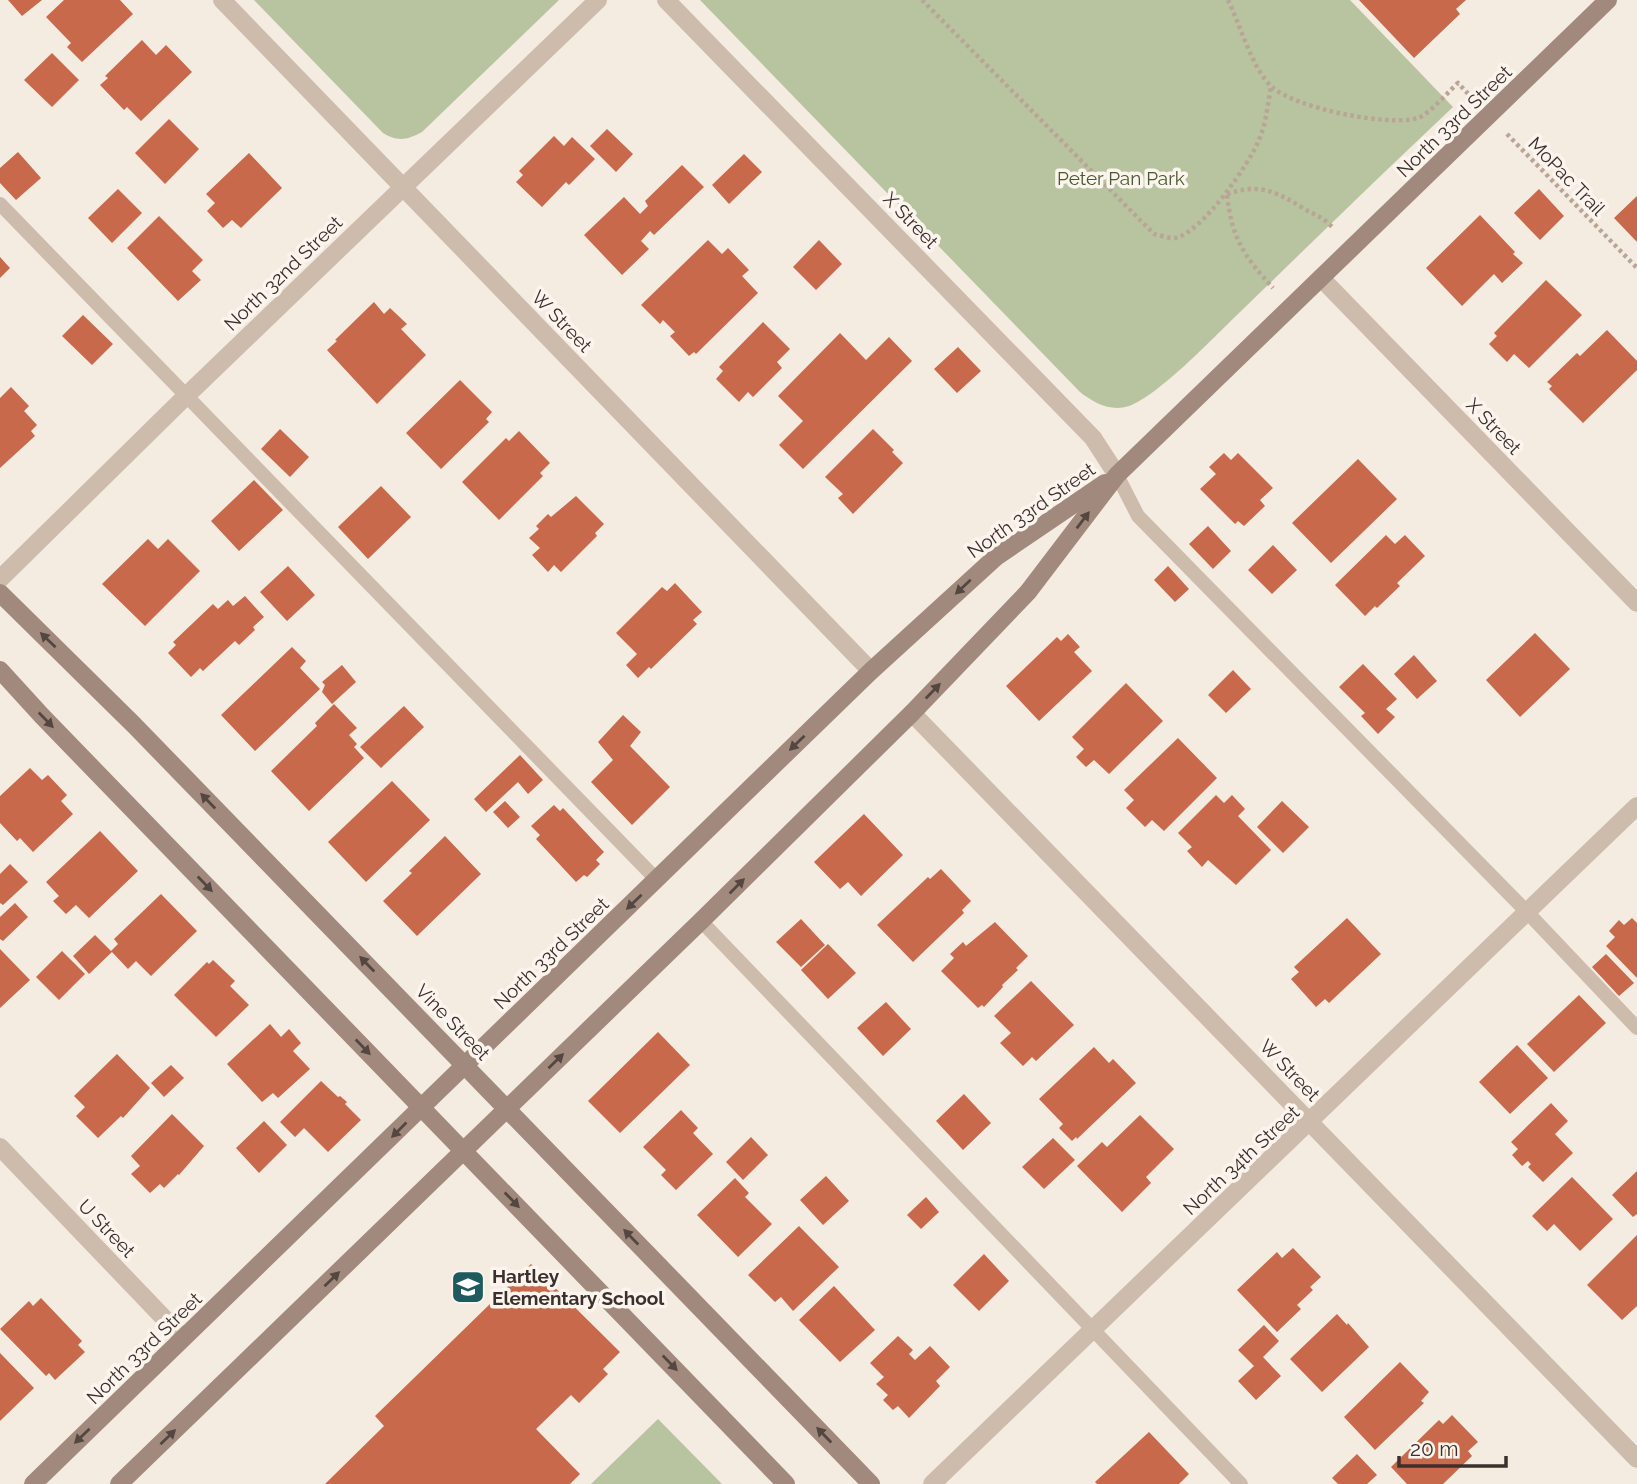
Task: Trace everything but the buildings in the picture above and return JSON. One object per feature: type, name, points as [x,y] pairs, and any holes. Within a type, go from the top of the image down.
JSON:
[{"type":"main road","name":"North 33rd Street","points":[[119,1484],[912,713],[1028,592],[1117,475],[1607,0]]},
{"type":"main road","name":"North 33rd Street","points":[[33,1484],[871,671],[996,557],[1117,475]]},
{"type":"main road","name":"Vine Street","points":[[0,593],[134,724],[871,1484]]},
{"type":"main road","points":[[0,670],[786,1484]]},
{"type":"street","name":"W Street","points":[[222,0],[871,671]]},
{"type":"street","name":"North 32nd Street","points":[[0,579],[598,0]]},
{"type":"street","name":"X Street","points":[[666,0],[1093,438],[1117,475]]},
{"type":"street","name":"X Street","points":[[1321,278],[1637,603]]},
{"type":"street","name":"W Street","points":[[912,713],[1637,1459]]},
{"type":"street","name":"North 34th Street","points":[[932,1484],[1637,806]]},
{"type":"street","name":"U Street","points":[[0,1147],[183,1338]]},
{"type":"lane","points":[[0,204],[657,880]]},
{"type":"lane","points":[[1117,475],[1138,516],[1527,912],[1637,1028]]},
{"type":"lane","points":[[701,921],[1241,1484]]},
{"type":"path","points":[[922,0],[1154,234],[1175,238],[1191,231],[1227,194],[1258,142],[1271,86]]},
{"type":"path","points":[[1228,0],[1248,49],[1271,86],[1287,96],[1324,111],[1395,119],[1420,118],[1458,83],[1469,94]]},
{"type":"path","name":"MoPac Trail","points":[[1507,134],[1637,268]]},
{"type":"path","points":[[1227,194],[1245,188],[1273,191],[1290,198],[1305,210],[1322,216],[1335,230]]},
{"type":"path","points":[[1227,194],[1229,218],[1244,254],[1274,289]]},
{"type":"green space","points":[[254,0],[559,0],[422,132],[402,139],[383,133]]},
{"type":"green space","name":"Peter Pan Park","points":[[700,0],[1350,0],[1453,107],[1170,379],[1141,400],[1116,408],[1097,403],[1080,392]]},
{"type":"green space","points":[[658,1419],[722,1484],[591,1484]]},
{"type":"place","name":"Hartley Elementary School","points":[[468,1287]]}]
